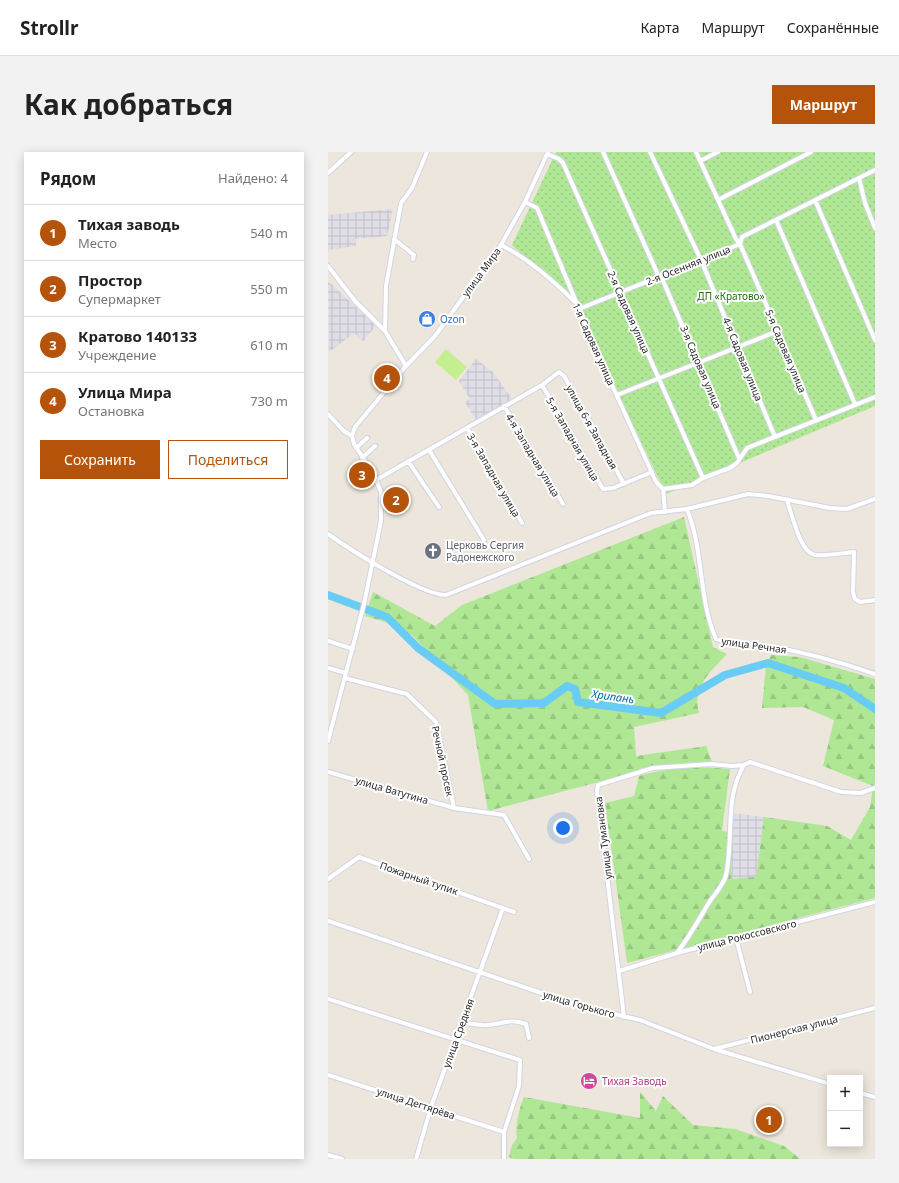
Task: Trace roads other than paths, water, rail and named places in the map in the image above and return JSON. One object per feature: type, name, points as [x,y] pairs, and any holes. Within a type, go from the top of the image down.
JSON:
[{"type":"street","points":[[328,173],[351,152]]},
{"type":"street","points":[[385,331],[386,286],[401,203],[412,188],[427,152]]},
{"type":"street","name":"3-я Садовая улица","points":[[603,152],[700,363],[739,458]]},
{"type":"street","name":"4-я Садовая улица","points":[[650,152],[701,260],[775,436]]},
{"type":"street","name":"5-я Садовая улица","points":[[696,152],[736,239],[740,244],[816,420]]},
{"type":"street","points":[[700,161],[718,152]]},
{"type":"street","points":[[718,200],[811,152]]},
{"type":"street","name":"улица Мира","points":[[352,436],[358,421],[406,366],[435,336],[501,245],[525,202],[548,153]]},
{"type":"street","name":"2-я Садовая улица","points":[[548,153],[559,159],[563,164],[703,478]]},
{"type":"street","name":"2-я Осенняя улица","points":[[580,309],[740,244],[742,236],[875,170]]},
{"type":"street","points":[[859,178],[875,228]]},
{"type":"street","points":[[815,200],[875,340]]},
{"type":"street","name":"1-я Садовая улица","points":[[525,202],[537,208],[577,304],[656,482],[663,489]]},
{"type":"street","points":[[870,214],[875,214]]},
{"type":"street","points":[[776,220],[855,404]]},
{"type":"street","points":[[394,238],[414,255],[413,259]]},
{"type":"street","points":[[501,245],[520,254],[558,285],[577,304]]},
{"type":"street","points":[[328,266],[355,301],[385,331],[406,366]]},
{"type":"street","points":[[617,395],[739,348],[778,331]]},
{"type":"street","name":"улица 6-я Западная","points":[[542,385],[558,372],[564,376],[624,484]]},
{"type":"street","points":[[376,480],[408,460],[429,450],[542,385]]},
{"type":"street","name":"5-я Западная улица","points":[[542,385],[601,487],[609,489],[652,472]]},
{"type":"street","points":[[665,512],[663,489],[692,485],[703,478],[730,468],[737,463],[747,448],[875,397]]},
{"type":"street","name":"4-я Западная улица","points":[[504,406],[563,504]]},
{"type":"street","points":[[328,414],[344,431],[352,436],[356,448],[376,480],[382,498],[381,522],[374,562],[328,741]]},
{"type":"street","name":"3-я Западная улица","points":[[467,428],[522,523]]},
{"type":"street","points":[[356,448],[367,438]]},
{"type":"street","points":[[362,458],[375,446]]},
{"type":"street","points":[[429,450],[484,540]]},
{"type":"street","points":[[408,460],[439,508]]},
{"type":"street","points":[[328,534],[410,582],[430,591],[446,595],[651,513],[687,509],[748,494],[830,508],[847,509],[875,499]]},
{"type":"street","points":[[787,500],[799,536],[808,552],[815,555],[854,552],[853,593],[855,599],[860,602],[875,600]]},
{"type":"street","name":"улица Речная","points":[[687,509],[698,549],[700,572],[716,640],[725,643],[779,648],[836,661],[875,674]]},
{"type":"street","points":[[328,641],[352,649]]},
{"type":"street","name":"Речной просек","points":[[328,668],[345,675],[407,694],[436,722],[454,808]]},
{"type":"street","name":"улица Тумановка","points":[[624,1017],[597,792],[598,785],[653,768],[711,764],[744,765],[750,762],[841,792],[860,793],[875,788]]},
{"type":"street","points":[[677,953],[690,937],[726,877],[729,854],[729,829],[737,778],[744,765]]},
{"type":"street","name":"улица Ватутина","points":[[328,772],[454,808],[504,815],[529,859]]},
{"type":"street","name":"Пожарный тупик","points":[[328,879],[359,857],[514,912]]},
{"type":"street","name":"улица Рокоссовского","points":[[619,971],[677,953],[875,902]]},
{"type":"street","name":"улица Средняя","points":[[416,1159],[431,1107],[503,908]]},
{"type":"street","name":"улица Горького","points":[[328,921],[580,1006],[640,1020],[714,1049],[827,1083]]},
{"type":"street","points":[[736,938],[750,992]]},
{"type":"street","points":[[328,999],[520,1060],[519,1086],[504,1132],[504,1159]]},
{"type":"street","name":"Пионерская улица","points":[[714,1049],[875,1008]]},
{"type":"street","points":[[462,1023],[487,1026],[502,1021],[519,1022],[526,1024],[529,1038]]},
{"type":"street","name":"улица Дегтярёва","points":[[328,1075],[431,1107],[504,1132]]},
{"type":"street","points":[[863,1094],[875,1097]]},
{"type":"street","points":[[328,1155],[342,1159]]},
{"type":"waterway","name":"Хрипань","points":[[328,595],[387,617],[418,648],[495,704],[544,703],[567,686],[575,689],[578,702],[661,713],[725,675],[768,663],[844,688],[875,709]]},
{"type":"place","name":"Ozon","points":[[427,319]]},
{"type":"place","name":"Улица Мира","points":[[387,378]]},
{"type":"place","name":"Кратово 140133","points":[[362,475]]},
{"type":"place","name":"Простор","points":[[396,500]]},
{"type":"place","name":"Церковь Сергия Радонежского","points":[[433,551]]},
{"type":"place","name":"Тихая Заводь","points":[[589,1081]]},
{"type":"place","name":"Тихая заводь","points":[[769,1120]]},
{"type":"park label","name":"ДП «Кратово»","points":[[731,296]]}]
